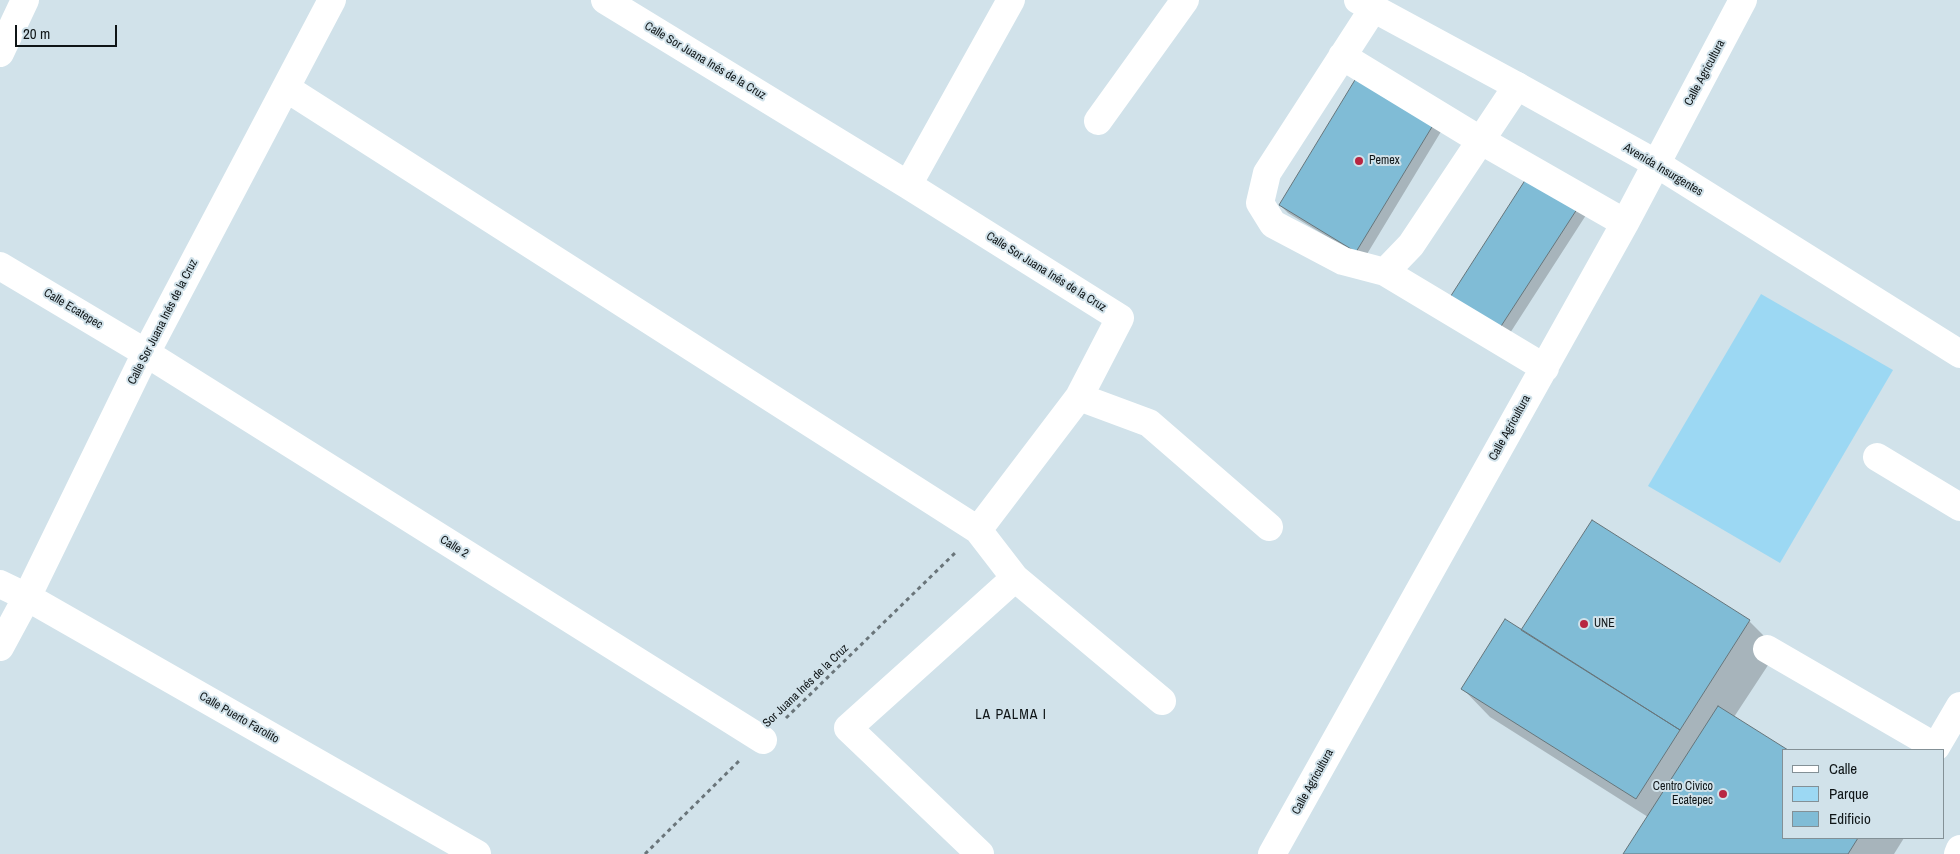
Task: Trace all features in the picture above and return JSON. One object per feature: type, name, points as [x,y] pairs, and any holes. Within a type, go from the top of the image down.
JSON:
[{"type":"street","points":[[0,53],[25,0]]},
{"type":"street","name":"Calle Sor Juana Inés de la Cruz","points":[[0,646],[27,597],[146,353],[332,0]]},
{"type":"street","name":"Calle Sor Juana Inés de la Cruz","points":[[605,0],[908,185],[1120,318],[1079,397],[978,530]]},
{"type":"street","points":[[908,185],[1011,0]]},
{"type":"street","points":[[1098,121],[1185,0]]},
{"type":"street","name":"Calle Agricultura","points":[[1272,854],[1625,223],[1744,0]]},
{"type":"street","points":[[1366,4],[1342,56],[1267,173],[1260,203],[1273,224],[1343,261],[1385,272],[1544,368]]},
{"type":"street","name":"Avenida Insurgentes","points":[[1366,4],[1656,164],[1960,354]]},
{"type":"street","points":[[1342,56],[1480,140],[1625,223]]},
{"type":"street","points":[[1385,272],[1411,245],[1517,86]]},
{"type":"street","points":[[286,88],[978,530],[1015,578],[1162,701]]},
{"type":"street","name":"Calle Ecatepec","points":[[0,266],[146,353]]},
{"type":"street","name":"Calle 2","points":[[146,353],[763,740]]},
{"type":"street","points":[[1079,397],[1149,423],[1269,527]]},
{"type":"street","points":[[1877,457],[1960,507]]},
{"type":"street","points":[[980,854],[848,728],[1015,578]]},
{"type":"street","name":"Calle Puerto Farolito","points":[[0,584],[27,597],[477,854]]},
{"type":"street","points":[[1767,649],[1936,746],[1960,706]]},
{"type":"street","points":[[1958,854],[1960,849]]},
{"type":"path","name":"Sor Juana Inés de la Cruz","points":[[645,854],[978,530]]},
{"type":"green space","points":[[1761,294],[1893,370],[1780,563],[1648,486]]},
{"type":"building","name":"Pemex","points":[[1361,70],[1438,117],[1356,252],[1279,205]]},
{"type":"building","points":[[1531,171],[1581,203],[1494,337],[1445,305]]},
{"type":"building","points":[[1592,520],[1750,620],[1680,730],[1521,630]]},
{"type":"building","points":[[1505,619],[1680,730],[1636,799],[1461,689]]},
{"type":"building","name":"Centro Civico Ecatepec","points":[[1718,706],[1786,749],[1782,749],[1782,839],[1857,839],[1848,854],[1623,854]]},
{"type":"place","name":"Pemex","points":[[1359,161]]},
{"type":"place","name":"UNE","points":[[1584,624]]},
{"type":"place","name":"Centro Civico Ecatepec","points":[[1723,794]]},
{"type":"district","name":"LA PALMA I","points":[[1011,715]]}]
